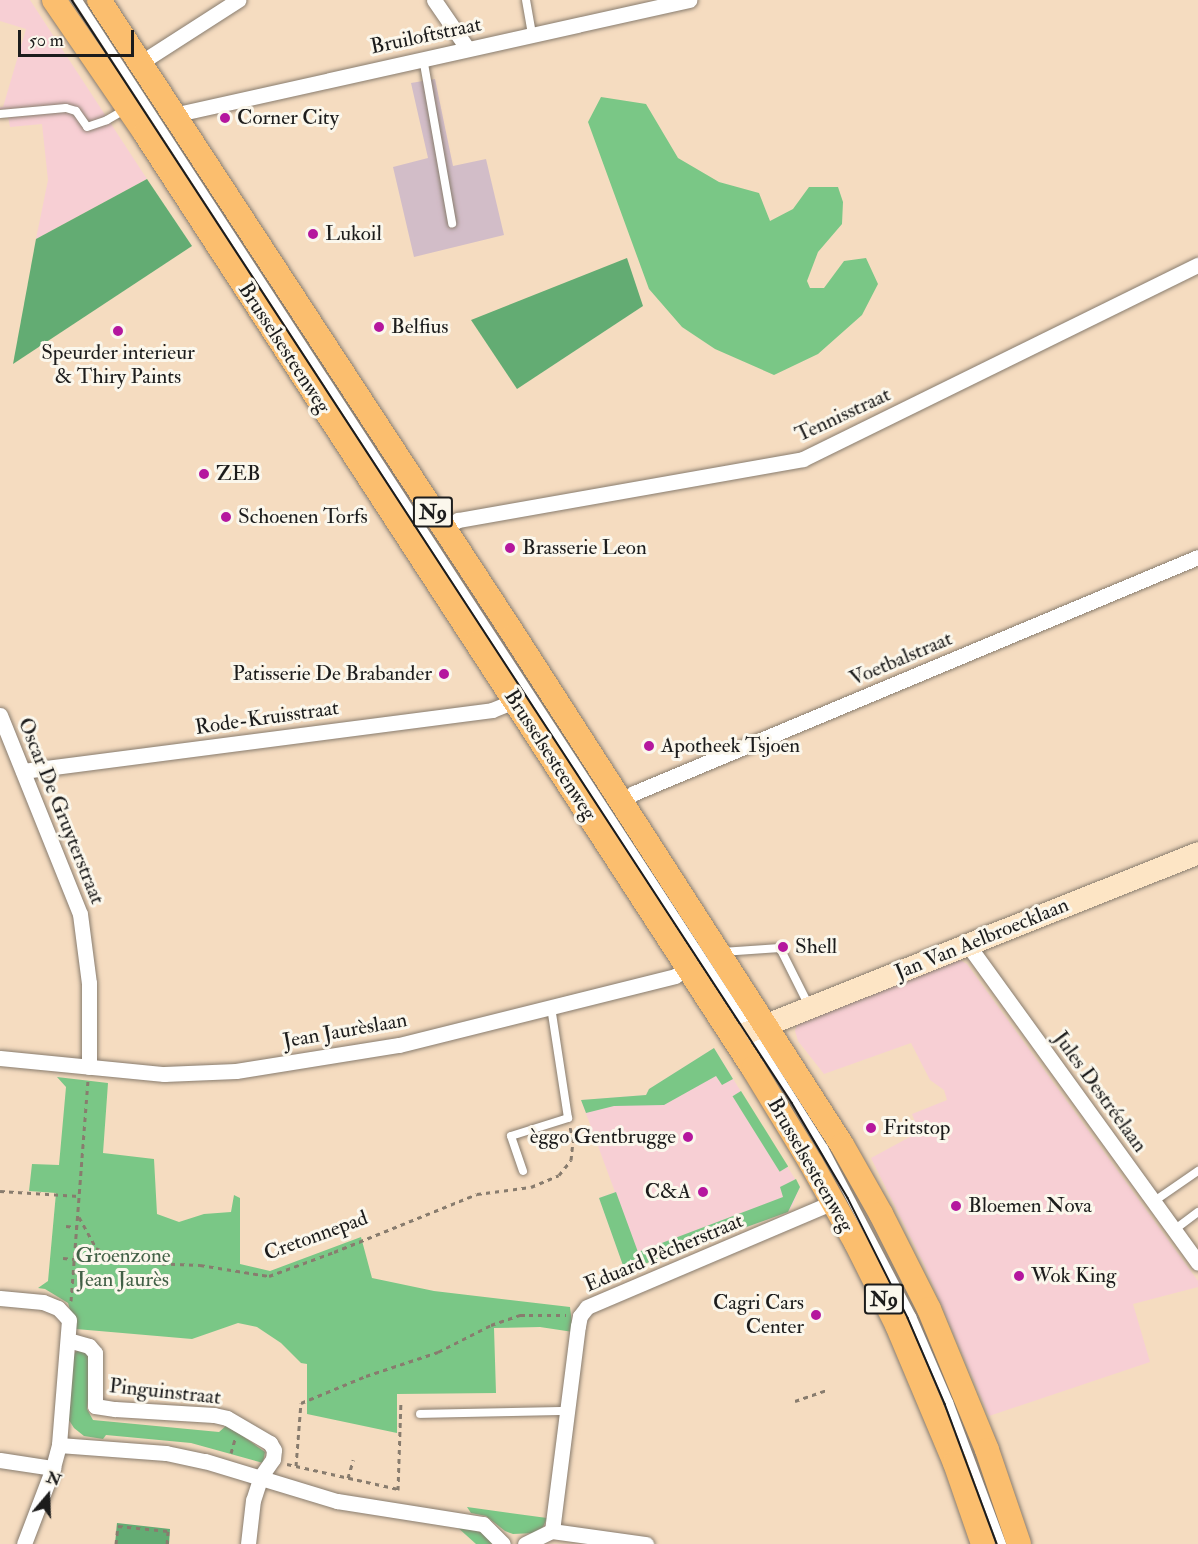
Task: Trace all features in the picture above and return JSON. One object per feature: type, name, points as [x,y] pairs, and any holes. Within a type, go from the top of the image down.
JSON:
[{"type":"main road","name":"Brusselsesteenweg","points":[[54,0],[127,108],[688,968],[750,1031],[842,1146],[881,1214],[924,1299],[987,1450],[1019,1544]]},
{"type":"main road","name":"Brusselsesteenweg","points":[[99,0],[718,953],[750,1031],[897,1325],[955,1463],[983,1544]]},
{"type":"street","points":[[140,63],[238,0]]},
{"type":"street","points":[[434,0],[467,48]]},
{"type":"street","name":"Bruiloftstraat","points":[[173,115],[689,0]]},
{"type":"street","name":"Tennisstraat","points":[[444,529],[458,520],[803,459],[1198,265]]},
{"type":"street","name":"Voetbalstraat","points":[[621,802],[634,793],[1198,557]]},
{"type":"street","name":"Rode-Kruisstraat","points":[[23,771],[492,710],[514,701]]},
{"type":"street","name":"Oscar De Gruyterstraat","points":[[0,715],[80,914],[89,983],[89,1067]]},
{"type":"street","name":"Jan Van Aelbroecklaan","points":[[750,1031],[1198,853]]},
{"type":"street","name":"Jules Destréelaan","points":[[968,945],[1198,1263]]},
{"type":"street","name":"Jean Jaurèslaan","points":[[0,1058],[164,1074],[236,1071],[399,1044],[675,976],[688,968]]},
{"type":"street","name":"Eduard Pêcherstraat","points":[[559,1536],[568,1411],[580,1316],[587,1307],[834,1202]]},
{"type":"street","points":[[0,1298],[43,1302],[58,1308],[69,1320],[59,1445],[53,1468],[24,1544]]},
{"type":"street","name":"Pinguinstraat","points":[[68,1340],[89,1346],[95,1353],[95,1406],[214,1415],[227,1418],[270,1443],[274,1450],[273,1460]]},
{"type":"street","points":[[59,1445],[166,1453],[261,1476],[337,1501],[483,1524],[503,1544]]},
{"type":"street","points":[[0,1460],[53,1468]]},
{"type":"street","points":[[248,1544],[253,1500],[261,1476],[273,1460]]},
{"type":"street","points":[[525,1544],[559,1536],[646,1544]]},
{"type":"lane","points":[[78,0],[824,1148],[912,1316],[953,1412],[1002,1544]]},
{"type":"lane","points":[[526,0],[532,34]]},
{"type":"lane","points":[[423,58],[452,223]]},
{"type":"lane","points":[[0,114],[66,108],[76,111],[87,127],[107,120],[127,108]]},
{"type":"lane","points":[[718,953],[780,948],[809,1007]]},
{"type":"lane","points":[[523,1171],[512,1136],[568,1118],[551,1007]]},
{"type":"lane","points":[[1153,1202],[1198,1171]]},
{"type":"lane","points":[[1174,1230],[1198,1212]]},
{"type":"lane","points":[[420,1414],[568,1411]]},
{"type":"path","name":"Cretonnepad","points":[[89,1067],[79,1216],[96,1248],[126,1262],[200,1265],[269,1276],[477,1194],[531,1187],[559,1175],[571,1160],[573,1141],[568,1118]]},
{"type":"path","points":[[0,1191],[79,1196]]},
{"type":"path","points":[[69,1320],[79,1216]]},
{"type":"path","points":[[66,1226],[77,1227]]},
{"type":"path","points":[[63,1258],[74,1259]]},
{"type":"path","points":[[296,1467],[301,1403],[366,1376],[438,1352],[491,1325],[520,1315],[580,1316]]},
{"type":"path","points":[[795,1401],[827,1390]]},
{"type":"path","points":[[401,1401],[398,1490],[401,1512]]},
{"type":"path","points":[[226,1468],[238,1425]]},
{"type":"path","points":[[273,1460],[398,1490]]},
{"type":"path","points":[[347,1478],[353,1460]]},
{"type":"path","points":[[116,1544],[118,1526],[168,1532],[167,1544]]},
{"type":"shaded area","points":[[0,0],[30,0],[147,179],[36,239],[48,180],[42,124],[10,127],[8,117],[0,118],[0,107],[3,107],[26,29],[0,21]]},
{"type":"shaded area","points":[[435,79],[453,166],[486,159],[504,235],[414,257],[393,167],[428,158],[411,83]]},
{"type":"shaded area","points":[[957,958],[967,964],[1198,1281],[1198,1287],[1133,1304],[1150,1362],[989,1416],[924,1264],[871,1158],[919,1132],[912,1114],[947,1100],[944,1090],[930,1080],[911,1043],[824,1074],[798,1041],[795,1031],[797,1025]]},
{"type":"shaded area","points":[[714,1048],[800,1187],[793,1205],[788,1212],[625,1271],[599,1198],[615,1192],[581,1100],[646,1095],[649,1089]]},
{"type":"green space","points":[[601,97],[646,104],[678,158],[719,182],[759,193],[770,221],[793,209],[809,187],[838,187],[843,202],[842,224],[818,252],[807,281],[810,288],[824,288],[844,261],[866,258],[878,284],[862,315],[818,354],[774,375],[715,349],[682,327],[649,289],[588,122]]},
{"type":"green space","points":[[147,179],[192,246],[13,364],[36,239]]},
{"type":"green space","points":[[627,258],[643,306],[517,389],[471,320]]},
{"type":"green space","points":[[714,1048],[733,1079],[722,1085],[716,1076],[664,1105],[614,1106],[586,1113],[581,1100],[646,1095],[649,1089]]},
{"type":"green space","name":"Groenzone Jean Jaurès","points":[[57,1077],[108,1083],[103,1153],[154,1159],[157,1214],[179,1222],[204,1214],[231,1212],[234,1195],[240,1198],[240,1264],[270,1271],[361,1237],[372,1278],[434,1291],[570,1307],[573,1332],[540,1327],[494,1328],[496,1393],[397,1394],[397,1433],[307,1414],[307,1364],[301,1363],[281,1343],[257,1327],[238,1323],[192,1339],[76,1329],[68,1303],[45,1289],[38,1288],[48,1281],[56,1193],[29,1191],[32,1164],[59,1165],[66,1087]]},
{"type":"green space","points":[[741,1091],[788,1166],[780,1172],[733,1096]]},
{"type":"green space","points":[[796,1179],[800,1187],[788,1212],[625,1271],[599,1198],[616,1192],[638,1252],[783,1197],[780,1187]]},
{"type":"green space","points":[[82,1348],[92,1360],[87,1409],[93,1420],[219,1432],[227,1425],[265,1452],[263,1463],[191,1443],[106,1435],[103,1439],[84,1436],[74,1428],[67,1417],[73,1354]]},
{"type":"green space","points":[[467,1507],[547,1518],[543,1527],[535,1533],[513,1534],[505,1531],[486,1516],[471,1513]]},
{"type":"green space","points":[[117,1523],[170,1529],[169,1544],[115,1544]]},
{"type":"green space","points":[[456,1526],[484,1533],[492,1544],[476,1544]]},
{"type":"tram line","points":[[72,0],[792,1103],[848,1198],[908,1318],[945,1404],[997,1544]]},
{"type":"place","name":"Corner City","points":[[225,118]]},
{"type":"place","name":"Lukoil","points":[[313,234]]},
{"type":"place","name":"Belfius","points":[[379,327]]},
{"type":"place","name":"Speurder interieur & Thiry Paints","points":[[118,331]]},
{"type":"place","name":"ZEB","points":[[204,474]]},
{"type":"place","name":"Schoenen Torfs","points":[[226,517]]},
{"type":"place","name":"Brasserie Leon","points":[[510,548]]},
{"type":"place","name":"Patisserie De Brabander","points":[[444,674]]},
{"type":"place","name":"Apotheek Tsjoen","points":[[649,746]]},
{"type":"place","name":"Shell","points":[[783,947]]},
{"type":"place","name":"Fritstop","points":[[871,1128]]},
{"type":"place","name":"èggo Gentbrugge","points":[[688,1137]]},
{"type":"place","name":"C&A","points":[[703,1192]]},
{"type":"place","name":"Bloemen Nova","points":[[956,1206]]},
{"type":"place","name":"Wok King","points":[[1019,1276]]},
{"type":"place","name":"Cagri Cars Center","points":[[816,1315]]}]
